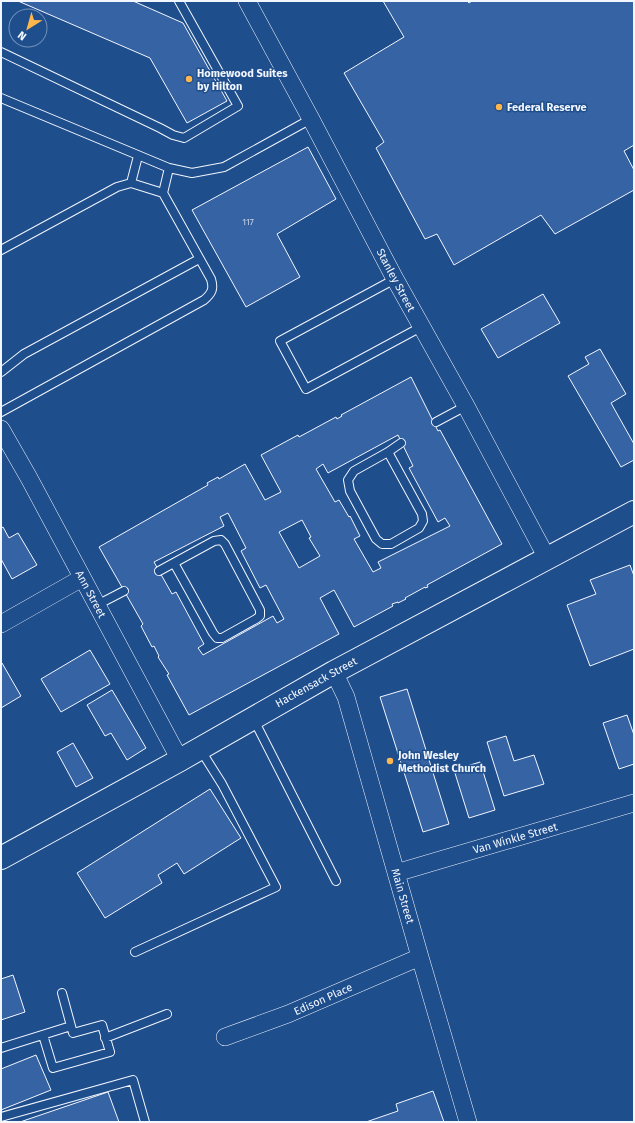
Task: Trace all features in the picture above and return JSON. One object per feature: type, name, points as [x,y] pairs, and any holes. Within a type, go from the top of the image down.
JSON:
[{"type":"main road","name":"Hackensack Street","points":[[1,858],[180,760],[252,717],[334,672],[634,512]]},
{"type":"street","name":"Stanley Street","points":[[247,1],[395,279],[466,406],[547,558]]},
{"type":"street","name":"Ann Street","points":[[1,429],[29,478],[180,760]]},
{"type":"street","points":[[1,624],[82,578]]},
{"type":"street","name":"Main Street","points":[[334,672],[346,697],[468,1122]]},
{"type":"street","name":"Van Winkle Street","points":[[396,873],[634,803]]},
{"type":"street","name":"Edison Place","points":[[225,1037],[288,1014],[420,957]]},
{"type":"lane","points":[[1,52],[173,135],[184,138],[238,106],[179,1]]},
{"type":"lane","points":[[1,98],[138,156],[169,168],[192,173],[224,167],[311,119]]},
{"type":"lane","points":[[131,183],[138,156]]},
{"type":"lane","points":[[1,412],[204,300],[211,294],[213,288],[211,279],[163,193],[169,168]]},
{"type":"lane","points":[[1,250],[116,187],[131,183],[163,193]]},
{"type":"lane","points":[[1,372],[24,354],[199,258]]},
{"type":"lane","points":[[395,279],[280,341],[306,389],[421,327]]},
{"type":"lane","points":[[436,422],[466,406]]},
{"type":"lane","points":[[388,452],[422,514],[423,521],[419,528],[391,544],[382,544],[376,539],[350,491],[348,480],[354,471],[401,443]]},
{"type":"lane","points":[[159,571],[214,541],[221,540],[226,544],[257,604],[260,610],[260,616],[222,638],[217,638],[213,634],[174,563]]},
{"type":"lane","points":[[97,605],[124,591]]},
{"type":"lane","points":[[252,717],[336,881]]},
{"type":"lane","points":[[135,952],[276,888],[222,784],[200,748]]},
{"type":"lane","points":[[43,1035],[53,1068],[110,1052],[102,1025],[73,1033],[62,993]]},
{"type":"lane","points":[[105,1038],[167,1014]]},
{"type":"lane","points":[[1,1048],[71,1026]]},
{"type":"lane","points":[[1,1117],[133,1080],[145,1122]]},
{"type":"building","name":"Homewood Suites by Hilton","points":[[18,1],[133,1],[183,23],[227,101],[187,123],[150,58],[48,14],[48,8],[34,8]]},
{"type":"building","name":"Federal Reserve","points":[[383,1],[467,1],[469,3],[472,1],[634,1],[634,145],[624,151],[634,170],[634,190],[555,234],[541,215],[454,265],[437,234],[425,239],[376,148],[384,142],[344,73],[404,37]]},
{"type":"building","points":[[308,147],[336,199],[277,234],[300,277],[246,307],[192,210]]},
{"type":"building","points":[[543,294],[560,323],[498,358],[481,329]]},
{"type":"building","points":[[600,349],[626,394],[611,403],[634,444],[634,460],[621,467],[568,376],[589,364],[585,357]]},
{"type":"building","points":[[411,377],[438,431],[440,430],[502,544],[427,585],[428,587],[425,587],[405,598],[406,599],[392,604],[393,606],[354,627],[334,590],[320,598],[339,634],[189,715],[167,675],[169,674],[158,657],[159,656],[154,646],[152,647],[141,626],[143,624],[99,547],[208,485],[207,483],[218,477],[219,479],[245,464],[265,500],[281,492],[261,455],[336,417],[337,419],[342,416],[341,415]],"holes":[[[398,435],[413,466],[409,468],[438,522],[445,518],[450,526],[378,562],[381,568],[373,572],[354,539],[360,536],[350,516],[349,517],[339,500],[335,502],[316,469],[323,464],[328,473]],[[228,513],[246,548],[241,551],[260,588],[266,585],[284,619],[277,623],[273,616],[203,655],[198,648],[204,644],[176,592],[172,594],[154,562],[224,526],[220,517]],[[302,520],[311,537],[309,538],[320,556],[299,568],[279,532]]]},
{"type":"building","points":[[3,527],[9,538],[18,533],[37,565],[12,579],[1,559],[1,528]]},
{"type":"building","points":[[630,565],[634,576],[634,649],[590,666],[567,605],[596,594],[590,580]]},
{"type":"building","points":[[90,650],[110,684],[61,712],[41,679]]},
{"type":"building","points":[[2,663],[21,696],[1,708],[1,664]]},
{"type":"building","points":[[407,689],[449,824],[423,832],[380,697]]},
{"type":"building","points":[[112,690],[146,748],[127,760],[111,733],[105,736],[87,705]]},
{"type":"building","points":[[627,715],[634,735],[634,764],[619,769],[603,723]]},
{"type":"building","points":[[506,736],[514,761],[534,755],[544,784],[504,796],[487,742]]},
{"type":"building","points":[[73,743],[93,778],[76,787],[57,752]]},
{"type":"building","points":[[480,762],[495,810],[469,818],[454,770]]},
{"type":"building","points":[[210,789],[241,838],[184,874],[177,863],[158,875],[162,883],[105,918],[77,873]]},
{"type":"building","points":[[13,975],[25,1012],[1,1020],[1,979]]},
{"type":"building","points":[[36,1055],[51,1090],[1,1110],[1,1069]]},
{"type":"building","points":[[433,1091],[444,1122],[366,1122],[398,1111],[396,1104]]},
{"type":"building","points":[[108,1092],[119,1122],[20,1122]]},
{"type":"place","name":"Homewood Suites by Hilton","points":[[189,79]]},
{"type":"place","name":"Federal Reserve","points":[[499,107]]},
{"type":"place","name":"John Wesley Methodist Church","points":[[390,761]]}]
